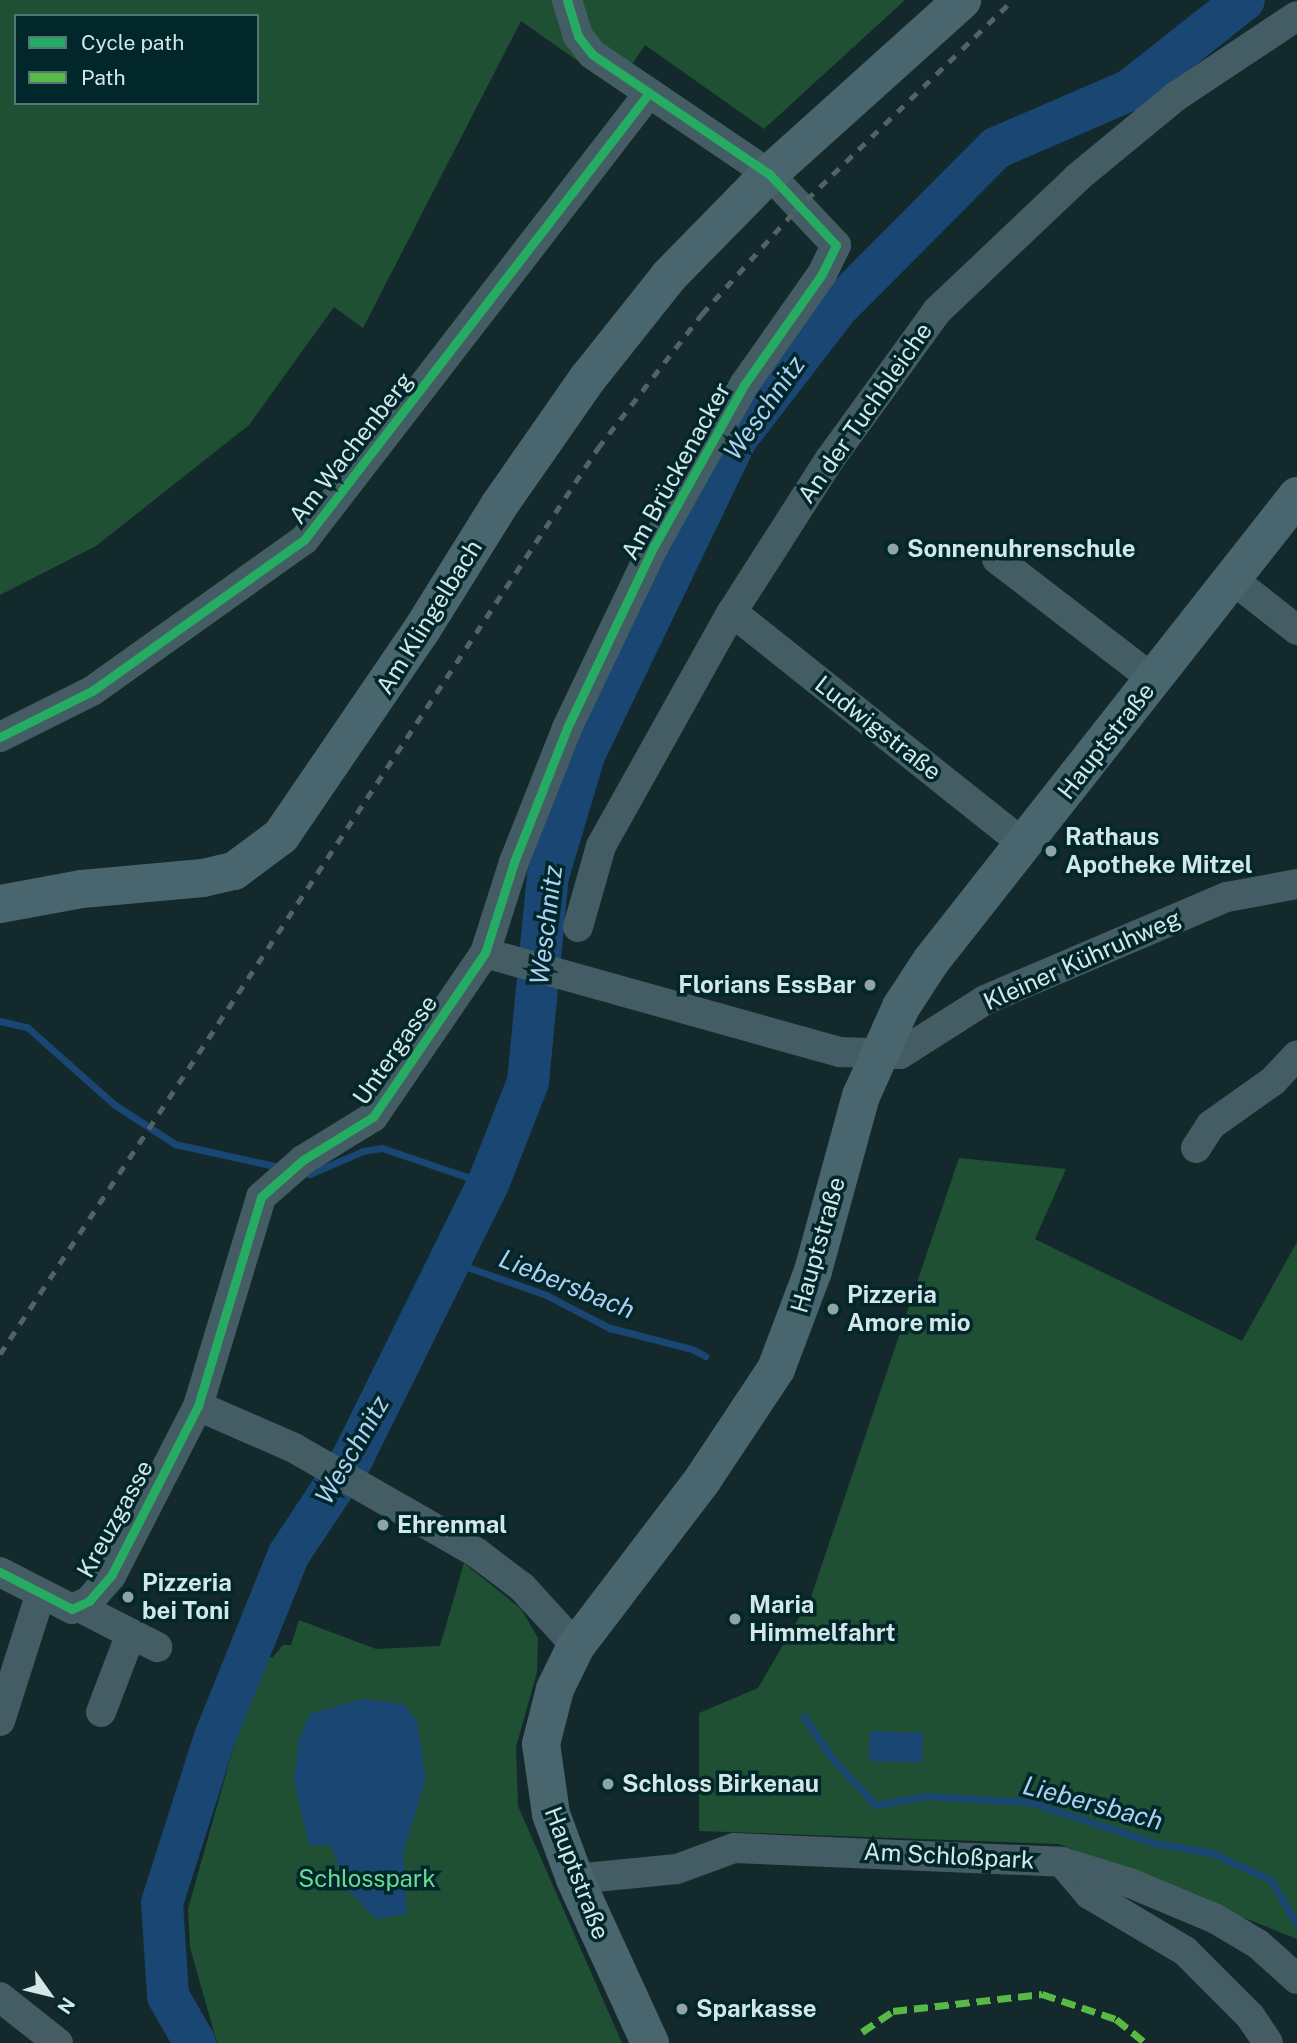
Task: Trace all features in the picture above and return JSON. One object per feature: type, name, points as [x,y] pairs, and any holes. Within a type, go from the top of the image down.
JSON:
[{"type":"main road","name":"Am Klingelbach","points":[[0,904],[82,889],[203,878],[234,871],[282,836],[341,754],[500,503],[588,378],[669,275],[769,174],[962,0]]},
{"type":"main road","name":"Hauptstraße","points":[[650,2043],[575,1879],[551,1814],[541,1744],[555,1689],[576,1646],[703,1479],[776,1369],[813,1271],[877,1053],[931,961],[1297,496]]},
{"type":"street","name":"Am Brückenacker","points":[[485,953],[514,862],[567,728],[654,546],[744,385],[822,274],[836,245],[769,174],[585,46],[567,0]]},
{"type":"street","name":"An der Tuchbleiche","points":[[578,927],[601,846],[732,612],[830,459],[937,311],[1078,177],[1154,115],[1297,16]]},
{"type":"street","name":"Am Wachenberg","points":[[0,737],[92,691],[304,540],[649,93]]},
{"type":"street","points":[[997,559],[1154,680]]},
{"type":"street","points":[[1231,579],[1297,629]]},
{"type":"street","name":"Ludwigstraße","points":[[732,612],[1024,844]]},
{"type":"street","name":"Kleiner Kühruhweg","points":[[877,1053],[912,1051],[985,1000],[1227,897],[1297,884]]},
{"type":"street","points":[[485,953],[840,1052],[877,1053]]},
{"type":"street","name":"Untergasse","points":[[198,1406],[216,1357],[253,1213],[277,1179],[373,1117],[485,953]]},
{"type":"street","points":[[1196,1148],[1211,1125],[1273,1081],[1297,1055]]},
{"type":"street","points":[[198,1406],[294,1448],[376,1499],[431,1525],[522,1587],[576,1646]]},
{"type":"street","name":"Kreuzgasse","points":[[79,1607],[111,1576],[198,1406]]},
{"type":"street","name":"Kreuzgasse","points":[[0,1572],[40,1596],[65,1608],[79,1607],[143,1641],[101,1712]]},
{"type":"street","points":[[3,1708],[40,1596]]},
{"type":"street","name":"Am Schloßpark","points":[[575,1879],[677,1868],[734,1848],[1062,1862],[1130,1883],[1216,1919],[1258,1944],[1297,1979]]},
{"type":"street","points":[[1062,1862],[1089,1894],[1185,1951],[1250,2016],[1268,2043]]},
{"type":"street","points":[[0,1997],[58,2043]]},
{"type":"green space","points":[[0,0],[905,0],[764,129],[645,45],[616,88],[521,21],[363,328],[334,307],[249,425],[96,546],[0,595]]},
{"type":"green space","points":[[959,1158],[1066,1169],[1035,1239],[1242,1341],[1297,1242],[1297,1939],[1059,1844],[699,1831],[699,1713],[758,1688],[811,1597]]},
{"type":"green space","name":"Schlosspark","points":[[464,1563],[521,1609],[538,1638],[537,1672],[516,1747],[518,1806],[622,2043],[217,2043],[190,1947],[188,1909],[253,1678],[266,1654],[272,1658],[283,1645],[291,1645],[299,1620],[376,1649],[440,1646]]},
{"type":"water","points":[[362,1699],[404,1704],[417,1722],[426,1778],[403,1853],[407,1914],[376,1919],[347,1889],[331,1845],[309,1845],[294,1781],[299,1739],[310,1714]]},
{"type":"water","points":[[870,1731],[923,1733],[922,1763],[869,1761]]},
{"type":"waterway","name":"Weschnitz","points":[[195,2043],[168,1996],[162,1903],[215,1737],[289,1554],[352,1459],[488,1184],[528,1082],[548,876],[584,755],[736,439],[836,309],[996,148],[1130,90],[1244,0]]},
{"type":"waterway","points":[[0,1021],[27,1027],[115,1105],[175,1144],[283,1168]]},
{"type":"waterway","points":[[301,1172],[310,1174],[363,1151],[382,1148],[488,1184]]},
{"type":"waterway","name":"Liebersbach","points":[[453,1262],[546,1295],[610,1328],[692,1349],[705,1356]]},
{"type":"waterway","name":"Liebersbach","points":[[804,1717],[832,1758],[875,1805],[927,1796],[1029,1802],[1155,1843],[1212,1853],[1271,1880],[1297,1925]]},
{"type":"railway","points":[[0,1354],[598,448],[702,314],[794,212],[1013,0]]},
{"type":"marked path","points":[[862,2032],[893,2011],[1042,1994],[1116,2019],[1146,2043]]},
{"type":"cycle path","points":[[0,1572],[72,1609],[89,1601],[111,1576],[198,1406],[261,1197],[303,1160],[373,1117],[485,953],[514,862],[567,728],[654,546],[744,385],[822,274],[836,245],[769,174],[592,54],[578,36],[567,0]]},
{"type":"cycle path","points":[[0,737],[92,691],[304,540],[649,93]]},
{"type":"place","name":"Sonnenuhrenschule","points":[[893,549]]},
{"type":"place","name":"Rathaus Apotheke Mitzel","points":[[1051,851]]},
{"type":"place","name":"Florians EssBar","points":[[870,985]]},
{"type":"place","name":"Pizzeria Amore mio","points":[[833,1309]]},
{"type":"place","name":"Ehrenmal","points":[[383,1525]]},
{"type":"place","name":"Pizzeria bei Toni","points":[[128,1597]]},
{"type":"place","name":"Maria Himmelfahrt","points":[[735,1619]]},
{"type":"place","name":"Schloss Birkenau","points":[[608,1784]]},
{"type":"place","name":"Sparkasse","points":[[682,2009]]}]
